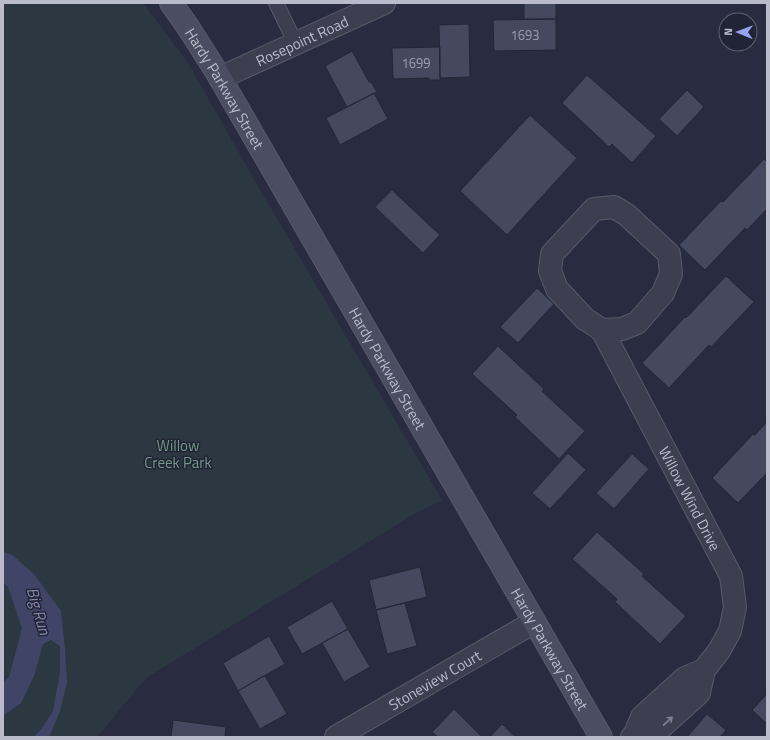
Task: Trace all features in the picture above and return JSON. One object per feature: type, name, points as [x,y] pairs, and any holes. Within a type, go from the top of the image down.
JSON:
[{"type":"main road","name":"Hardy Parkway Street","points":[[170,3],[188,27],[220,78],[601,737]]},
{"type":"street","name":"Rosepoint Road","points":[[220,78],[384,3]]},
{"type":"street","name":"Willow Wind Drive","points":[[602,330],[622,330],[638,323],[663,293],[671,274],[669,254],[627,215],[614,207],[594,210],[552,254],[550,271],[557,289],[585,319],[602,330],[731,576],[734,608],[730,631],[719,651],[704,670],[699,693],[656,732],[633,736]]},
{"type":"street","name":"Stoneview Court","points":[[336,737],[534,622]]},
{"type":"lane","points":[[276,3],[296,44]]},
{"type":"green space","name":"Willow Creek Park","points":[[3,3],[143,3],[188,63],[262,193],[442,500],[416,513],[146,678],[97,737],[3,737]]},
{"type":"water","name":"Big Run","points":[[3,552],[12,555],[33,573],[61,611],[67,683],[60,711],[49,737],[34,737],[53,711],[60,672],[60,646],[51,640],[43,644],[34,676],[21,703],[3,716],[3,683],[9,677],[22,628],[8,587],[3,582]]},
{"type":"building","points":[[524,3],[556,3],[556,19],[524,19]]},
{"type":"building","points":[[556,19],[556,50],[494,51],[493,20]]},
{"type":"building","points":[[469,24],[470,77],[440,78],[439,25]]},
{"type":"building","points":[[440,47],[440,80],[429,80],[429,78],[393,79],[392,48]]},
{"type":"building","points":[[352,51],[369,82],[371,82],[377,92],[347,107],[325,66]]},
{"type":"building","points":[[587,75],[656,136],[632,163],[612,144],[609,147],[562,103]]},
{"type":"building","points":[[687,90],[704,107],[677,136],[659,119]]},
{"type":"building","points":[[374,93],[388,119],[340,145],[326,118]]},
{"type":"building","points":[[530,115],[577,158],[507,235],[460,191]]},
{"type":"building","points":[[764,159],[767,162],[767,209],[747,230],[745,228],[705,270],[679,245]]},
{"type":"building","points":[[392,190],[440,235],[423,253],[375,207]]},
{"type":"building","points":[[726,276],[754,302],[711,347],[709,345],[669,388],[642,363]]},
{"type":"building","points":[[537,288],[554,304],[518,343],[500,327]]},
{"type":"building","points":[[498,346],[544,389],[542,391],[585,431],[559,459],[515,417],[517,415],[472,374]]},
{"type":"building","points":[[767,422],[767,473],[738,503],[712,478],[753,434],[755,435]]},
{"type":"building","points":[[568,453],[586,470],[550,509],[532,493]]},
{"type":"building","points":[[632,454],[649,469],[614,509],[596,493]]},
{"type":"building","points":[[597,532],[644,574],[642,576],[686,616],[660,644],[615,602],[617,599],[572,559]]},
{"type":"building","points":[[420,567],[427,597],[376,610],[369,580]]},
{"type":"building","points":[[332,601],[348,629],[302,654],[287,627]]},
{"type":"building","points":[[405,603],[417,646],[387,654],[376,610]]},
{"type":"building","points":[[348,629],[370,667],[344,682],[322,643]]},
{"type":"building","points":[[269,636],[285,664],[238,691],[223,663]]},
{"type":"building","points":[[265,676],[287,714],[260,729],[238,691]]},
{"type":"building","points":[[767,694],[767,724],[752,710]]},
{"type":"building","points":[[454,709],[482,737],[438,737],[432,732]]},
{"type":"building","points":[[707,714],[726,730],[720,737],[687,737]]},
{"type":"building","points":[[173,720],[226,727],[225,737],[171,737]]},
{"type":"building","points":[[502,724],[515,737],[490,737]]}]
